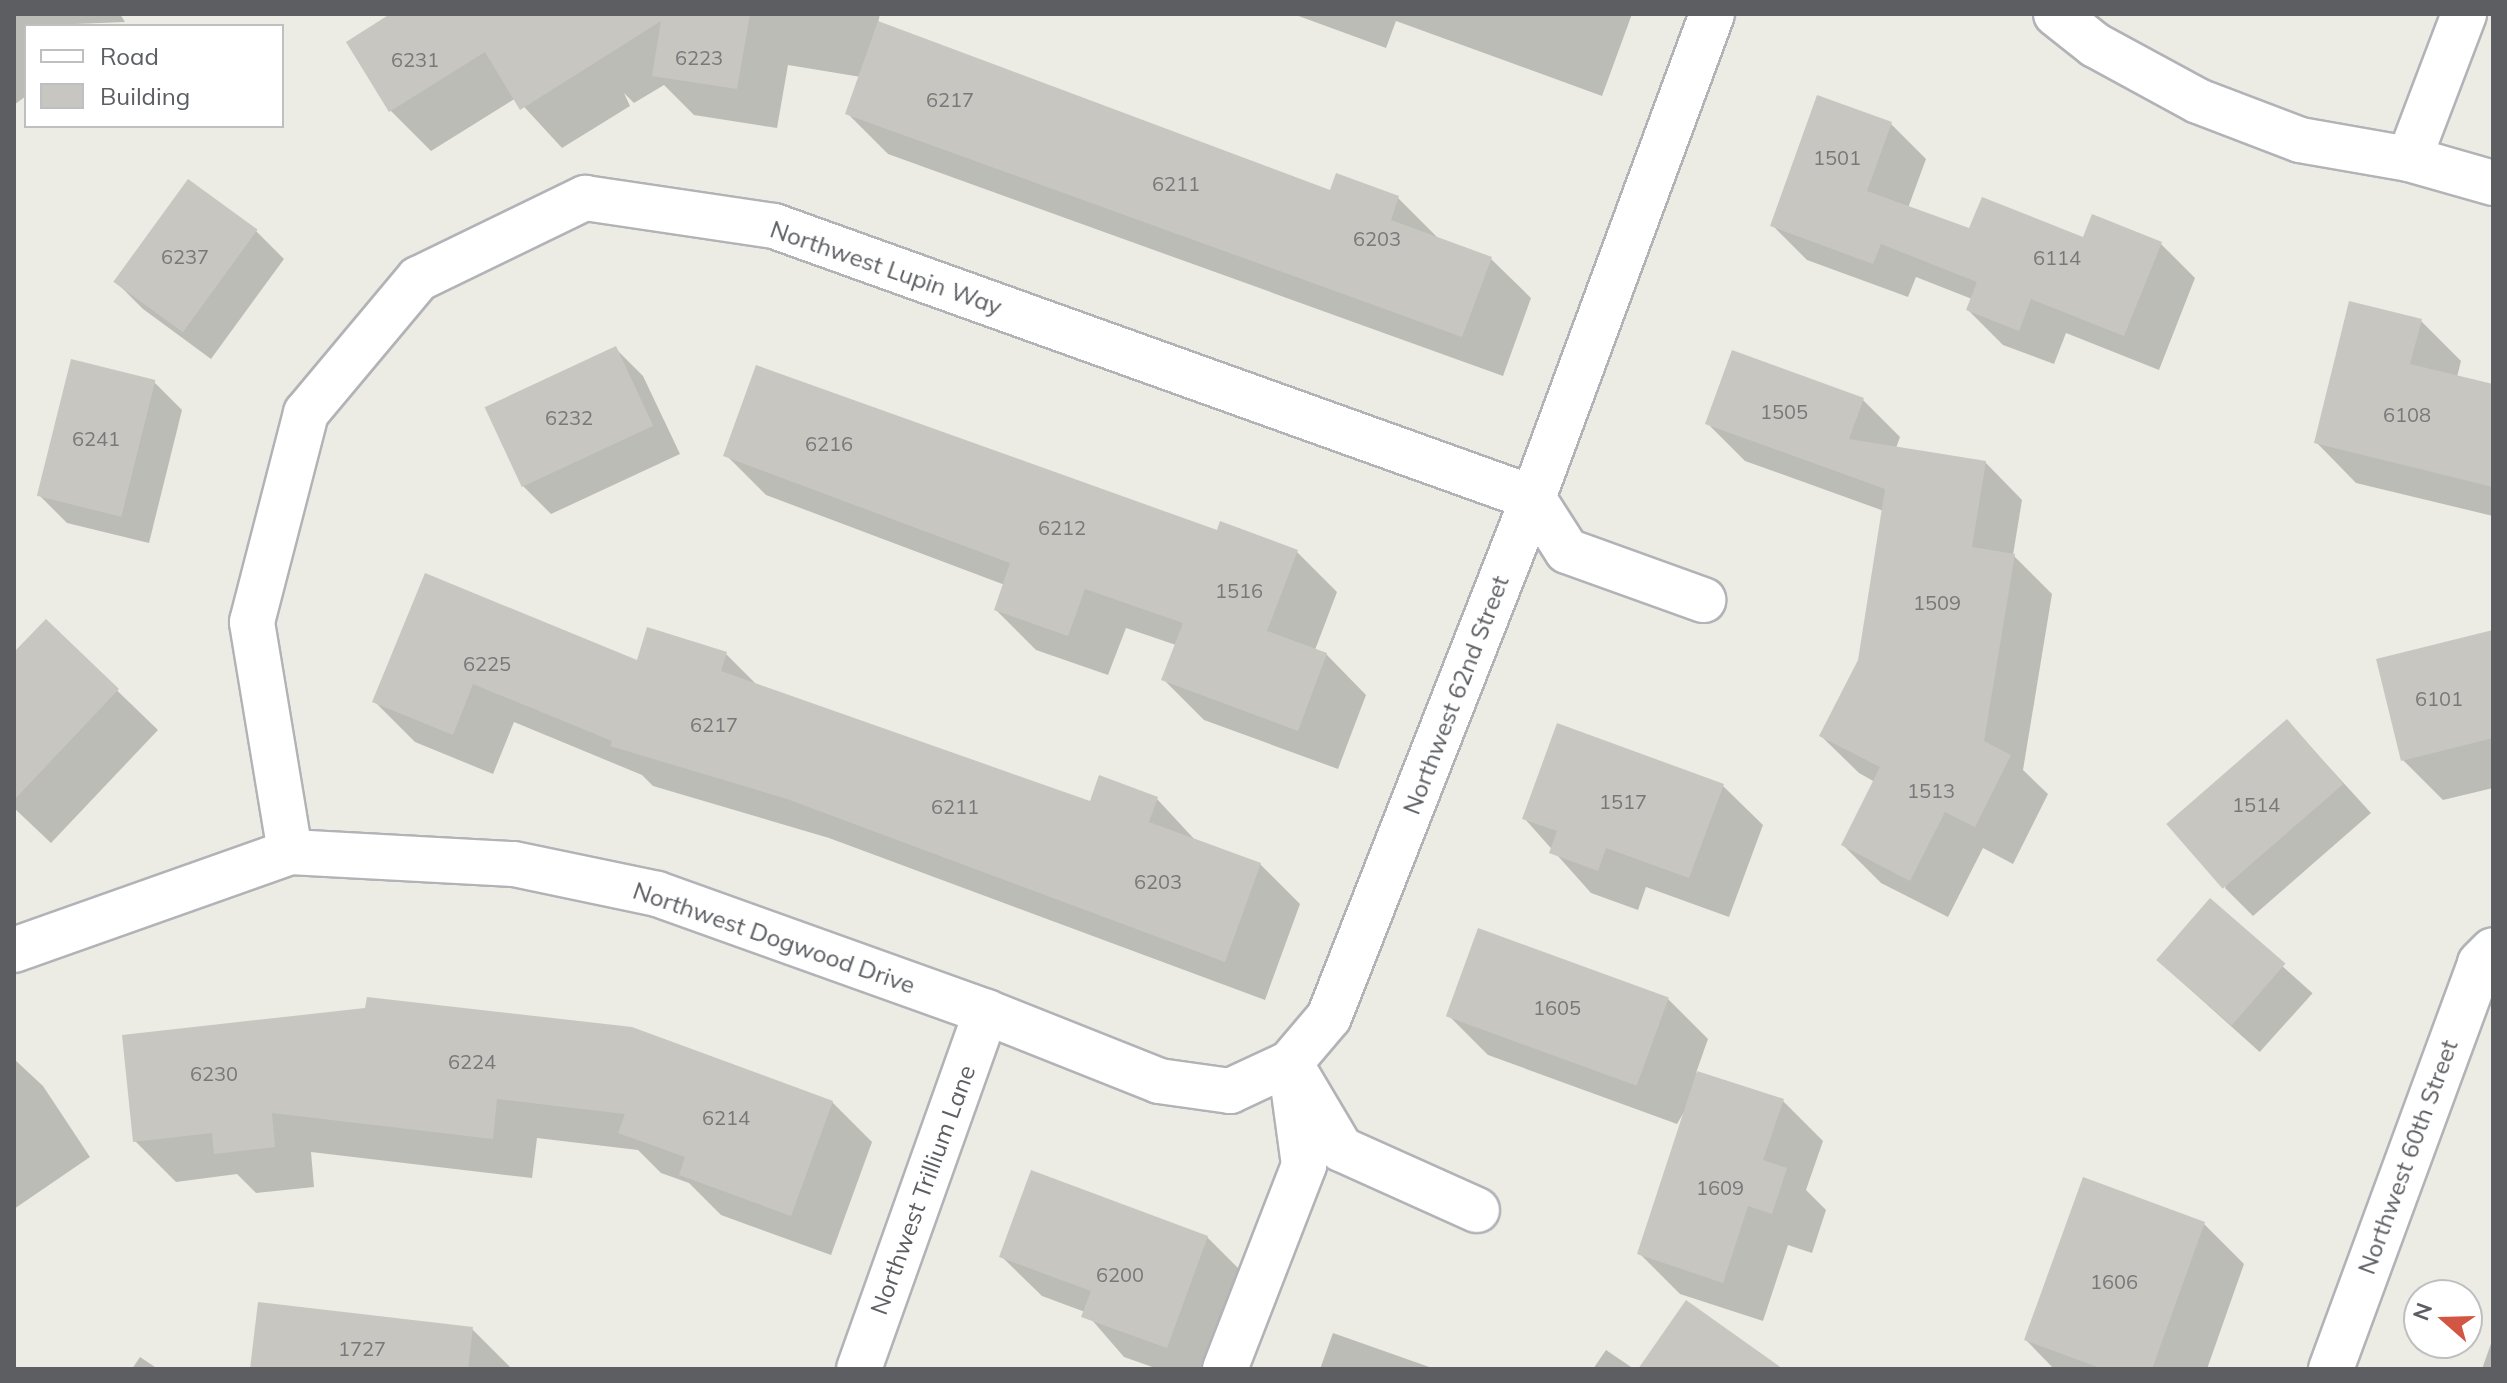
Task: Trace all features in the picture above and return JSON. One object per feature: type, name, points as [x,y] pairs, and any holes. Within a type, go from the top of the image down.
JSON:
[{"type":"street","name":"Northwest 62nd Street","points":[[1290,1063],[1329,1017],[1533,498],[1712,14]]},
{"type":"street","points":[[2056,14],[2095,45],[2198,101],[2300,140],[2409,159],[2493,183]]},
{"type":"street","points":[[2409,159],[2464,14]]},
{"type":"street","name":"Northwest Lupin Way","points":[[290,852],[252,622],[306,413],[418,279],[585,198],[774,226],[1533,498]]},
{"type":"street","points":[[1533,498],[1567,551],[1703,600]]},
{"type":"street","name":"Northwest Dogwood Drive","points":[[14,950],[290,852],[514,864],[657,894],[986,1012],[1159,1081],[1230,1091],[1290,1063]]},
{"type":"street","name":"Northwest 60th Street","points":[[2331,1369],[2480,963],[2493,950]]},
{"type":"street","name":"Northwest Trillium Lane","points":[[859,1369],[986,1012]]},
{"type":"street","points":[[1290,1063],[1341,1149],[1477,1210]]},
{"type":"street","points":[[1225,1369],[1304,1165],[1290,1063]]},
{"type":"building","points":[[390,14],[750,14],[737,89],[652,76],[661,21],[520,110],[485,52],[389,112],[346,42]]},
{"type":"building","points":[[878,21],[1330,190],[1336,173],[1399,196],[1391,220],[1492,257],[1462,337],[845,114]]},
{"type":"building","points":[[1817,95],[1892,122],[1867,191],[1969,228],[1982,197],[2083,237],[2092,214],[2162,242],[2124,336],[2031,299],[2019,331],[1966,310],[1977,282],[1881,244],[1873,264],[1770,226]]},
{"type":"building","points":[[188,179],[258,230],[183,332],[113,282]]},
{"type":"building","points":[[2349,301],[2422,319],[2410,364],[2493,384],[2493,487],[2314,443]]},
{"type":"building","points":[[616,346],[653,426],[522,487],[485,407]]},
{"type":"building","points":[[1732,350],[1864,398],[1849,439],[1986,461],[1972,547],[2015,554],[1984,741],[2011,755],[1975,827],[1945,812],[1910,881],[1841,845],[1880,767],[1819,736],[1858,660],[1885,489],[1705,424]]},
{"type":"building","points":[[71,359],[155,380],[121,517],[37,496]]},
{"type":"building","points":[[756,365],[1217,530],[1220,521],[1298,550],[1267,631],[1327,653],[1298,731],[1161,680],[1183,623],[1085,589],[1068,636],[994,610],[1010,563],[723,456]]},
{"type":"building","points":[[425,573],[637,660],[647,627],[727,652],[721,671],[1090,801],[1099,775],[1158,797],[1149,822],[1261,863],[1225,962],[787,799],[610,746],[612,741],[473,684],[453,735],[372,702]]},
{"type":"building","points":[[46,619],[119,689],[14,800],[14,652]]},
{"type":"building","points":[[2493,630],[2493,738],[2401,761],[2376,659]]},
{"type":"building","points":[[2287,719],[2343,784],[2223,889],[2166,824]]},
{"type":"building","points":[[1557,723],[1724,784],[1689,878],[1606,848],[1598,871],[1549,853],[1557,831],[1522,819]]},
{"type":"building","points":[[2210,898],[2285,964],[2232,1025],[2156,960]]},
{"type":"building","points":[[1478,928],[1669,997],[1637,1086],[1446,1016]]},
{"type":"building","points":[[367,997],[632,1027],[833,1101],[791,1216],[679,1175],[685,1157],[618,1133],[625,1114],[497,1099],[493,1139],[272,1113],[275,1147],[214,1154],[212,1133],[133,1142],[122,1035],[365,1008]]},
{"type":"building","points":[[1697,1071],[1784,1099],[1763,1160],[1787,1168],[1772,1214],[1748,1206],[1723,1283],[1637,1254]]},
{"type":"building","points":[[1031,1170],[1208,1236],[1167,1348],[1081,1317],[1091,1291],[999,1257]]},
{"type":"building","points":[[2083,1177],[2205,1222],[2152,1369],[2103,1369],[2024,1340]]},
{"type":"building","points":[[1686,1300],[1783,1369],[1638,1369]]},
{"type":"building","points":[[258,1302],[473,1327],[468,1369],[250,1369]]}]
